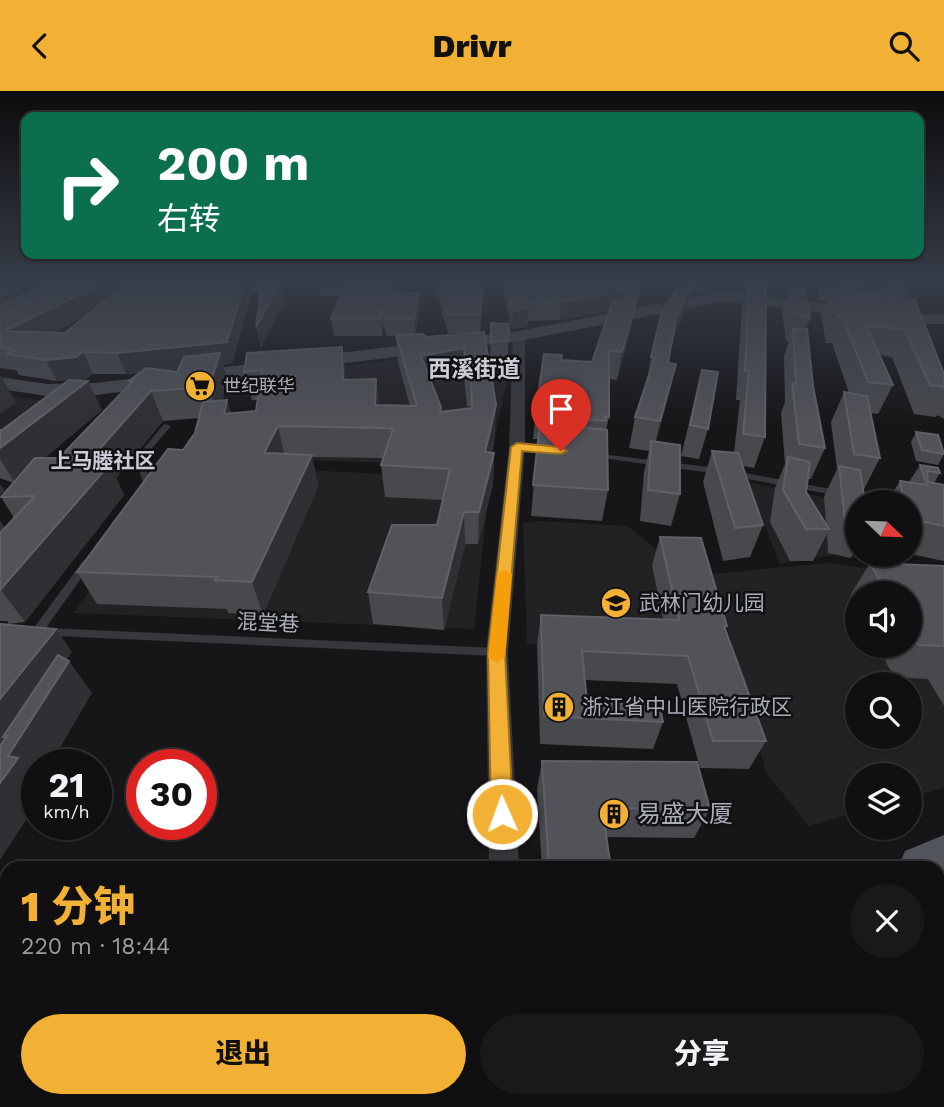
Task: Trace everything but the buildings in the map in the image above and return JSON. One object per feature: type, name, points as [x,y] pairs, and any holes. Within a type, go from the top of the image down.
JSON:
[{"type":"street","points":[[0,383],[47,390],[96,389],[519,336],[553,329]]},
{"type":"street","points":[[917,329],[944,414]]},
{"type":"street","points":[[504,861],[496,652],[517,447],[519,336]]},
{"type":"lane","points":[[139,493],[147,482],[139,459],[167,426]]},
{"type":"lane","points":[[517,447],[561,451]]},
{"type":"lane","points":[[587,454],[664,462],[845,495]]},
{"type":"lane","name":"混堂巷","points":[[92,557],[32,631],[496,652]]},
{"type":"shaded area","points":[[509,351],[510,365],[489,466],[296,460],[312,371],[390,360]]},
{"type":"shaded area","points":[[0,394],[44,401],[0,434]]},
{"type":"shaded area","points":[[184,463],[490,480],[474,629],[73,613]]},
{"type":"shaded area","points":[[747,482],[845,502],[845,553],[780,564]]},
{"type":"shaded area","name":"武林门幼儿园","points":[[540,521],[628,526],[657,550],[718,652],[527,644],[523,523]]},
{"type":"shaded area","points":[[826,563],[944,577],[944,788],[922,794],[922,763],[845,763],[845,816],[809,826],[766,772],[713,574]]},
{"type":"slow traffic","points":[[497,657],[504,574]]},
{"type":"place","name":"世纪联华","points":[[200,386]]},
{"type":"place","name":"武林门幼儿园","points":[[616,603]]},
{"type":"place","name":"浙江省中山医院行政区","points":[[559,707]]},
{"type":"place","name":"易盛大厦","points":[[614,814]]},
{"type":"district","name":"西溪街道","points":[[474,369]]},
{"type":"district","name":"上马塍社区","points":[[103,461]]},
{"type":"route","points":[[502,814],[496,652],[517,447],[561,451]]}]
